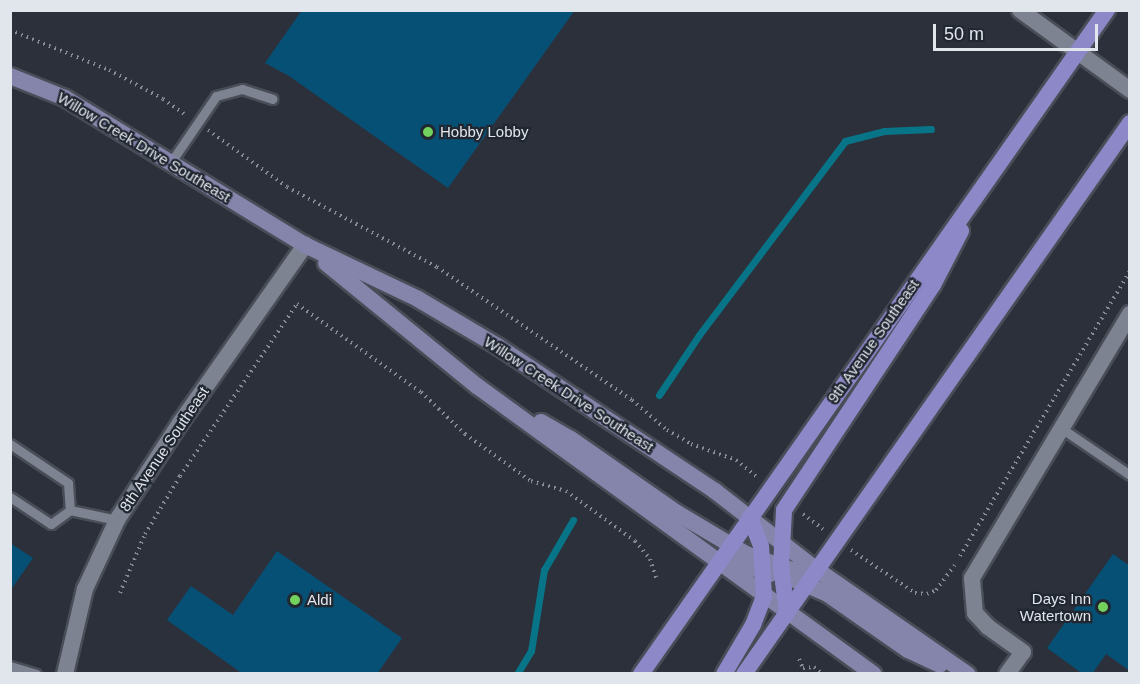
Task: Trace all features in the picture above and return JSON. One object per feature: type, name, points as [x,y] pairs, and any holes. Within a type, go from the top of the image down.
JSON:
[{"type":"main road","name":"9th Avenue Southeast","points":[[641,674],[1107,10]]},
{"type":"main road","name":"Willow Creek Drive Southeast","points":[[10,76],[65,98],[305,245],[418,299],[499,346],[750,517],[782,542],[812,577]]},
{"type":"main road","points":[[744,674],[1130,123]]},
{"type":"main road","points":[[787,613],[782,572],[784,510],[933,285],[987,179]]},
{"type":"main road","name":"Willow Creek Drive Southeast","points":[[305,245],[477,386],[874,674]]},
{"type":"main road","points":[[477,386],[571,439],[677,513],[731,544],[761,565]]},
{"type":"main road","points":[[724,674],[753,625],[764,596],[760,546],[750,517]]},
{"type":"main road","points":[[719,563],[761,565],[782,572],[812,577],[967,674]]},
{"type":"main road","points":[[812,577],[826,593],[908,650],[960,674]]},
{"type":"street","points":[[1020,10],[1130,90]]},
{"type":"street","name":"8th Avenue Southeast","points":[[65,674],[85,589],[117,520],[180,423],[305,245]]},
{"type":"street","points":[[1006,674],[1023,652],[987,627],[975,613],[972,578],[1130,314]]},
{"type":"lane","points":[[171,162],[216,96],[242,89],[272,99]]},
{"type":"lane","points":[[1061,428],[1130,475]]},
{"type":"lane","points":[[10,444],[68,483],[70,510]]},
{"type":"lane","points":[[10,496],[51,524],[70,510],[117,520]]},
{"type":"lane","points":[[10,666],[36,674]]},
{"type":"path","points":[[10,30],[109,70],[163,99],[287,188],[437,267],[632,400],[667,430],[691,444],[736,460],[771,488]]},
{"type":"path","points":[[788,502],[903,588],[915,593],[927,594],[936,590],[955,565],[1075,358],[1130,271]]},
{"type":"path","points":[[120,593],[145,534],[180,476],[297,304],[421,392],[465,435],[531,481],[566,491],[635,541],[650,559],[656,578]]},
{"type":"path","points":[[800,659],[803,668],[814,667],[823,674]]},
{"type":"building","name":"Hobby Lobby","points":[[302,10],[575,10],[448,188],[289,76],[265,63]]},
{"type":"building","points":[[10,543],[33,558],[10,591]]},
{"type":"building","name":"Aldi","points":[[277,551],[402,638],[377,674],[243,674],[167,620],[191,586],[233,615]]},
{"type":"building","name":"Days Inn Watertown","points":[[1113,554],[1130,566],[1130,671],[1106,654],[1092,674],[1083,674],[1047,648]]},
{"type":"waterway","points":[[659,395],[699,335],[845,141],[884,131],[931,129]]},
{"type":"waterway","points":[[517,674],[531,651],[544,570],[573,520]]},
{"type":"place","name":"Hobby Lobby","points":[[428,132]]},
{"type":"place","name":"Aldi","points":[[295,600]]},
{"type":"place","name":"Days Inn Watertown","points":[[1103,607]]}]
